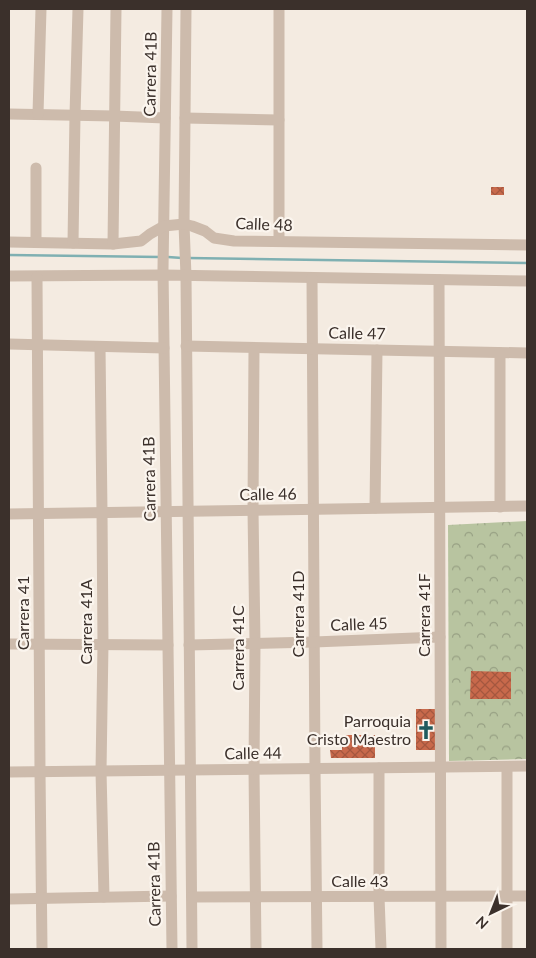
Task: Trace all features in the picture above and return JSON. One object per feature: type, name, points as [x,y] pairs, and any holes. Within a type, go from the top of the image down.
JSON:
[{"type":"street","points":[[38,114],[41,9]]},
{"type":"street","points":[[74,243],[74,115],[78,9]]},
{"type":"street","points":[[113,244],[116,9]]},
{"type":"street","name":"Carrera 41B","points":[[167,9],[163,271],[172,949]]},
{"type":"street","points":[[186,9],[184,224],[192,949]]},
{"type":"street","points":[[278,241],[279,9]]},
{"type":"street","points":[[9,114],[165,118]]},
{"type":"street","points":[[185,118],[279,120]]},
{"type":"street","points":[[36,168],[36,242]]},
{"type":"street","name":"Calle 48","points":[[9,242],[113,244],[141,240],[164,226],[184,224],[204,231],[214,238],[234,241],[527,246]]},
{"type":"street","points":[[9,276],[37,277],[163,271],[312,278],[527,282]]},
{"type":"street","name":"Carrera 41","points":[[37,277],[42,949]]},
{"type":"street","name":"Carrera 41D","points":[[312,278],[317,949]]},
{"type":"street","name":"Carrera 41F","points":[[439,280],[442,949]]},
{"type":"street","points":[[9,344],[164,348]]},
{"type":"street","name":"Calle 47","points":[[186,346],[527,353]]},
{"type":"street","name":"Carrera 41A","points":[[100,347],[103,644],[101,771],[104,897]]},
{"type":"street","name":"Carrera 41C","points":[[254,348],[253,510],[256,949]]},
{"type":"street","points":[[375,508],[376,350]]},
{"type":"street","points":[[500,352],[500,507]]},
{"type":"street","name":"Calle 46","points":[[9,514],[527,506]]},
{"type":"street","name":"Calle 45","points":[[189,645],[440,637]]},
{"type":"street","points":[[9,644],[168,645]]},
{"type":"street","name":"Calle 44","points":[[9,772],[527,766]]},
{"type":"street","points":[[507,767],[507,949]]},
{"type":"street","points":[[379,768],[381,949]]},
{"type":"street","points":[[9,899],[171,896]]},
{"type":"street","name":"Calle 43","points":[[192,898],[527,896]]},
{"type":"green space","points":[[527,521],[527,759],[449,761],[448,525]]},
{"type":"building","points":[[491,187],[504,187],[504,195],[491,195]]},
{"type":"building","points":[[471,671],[511,672],[511,699],[470,699]]},
{"type":"building","name":"Parroquia Cristo Maestro","points":[[416,709],[435,709],[435,750],[416,750]]},
{"type":"building","points":[[342,735],[375,735],[375,758],[331,758],[330,750],[342,750]]},
{"type":"waterway","points":[[9,255],[160,257]]},
{"type":"waterway","points":[[168,257],[182,258]]},
{"type":"waterway","points":[[188,258],[527,263]]},
{"type":"place","name":"Parroquia Cristo Maestro","points":[[426,730]]}]
